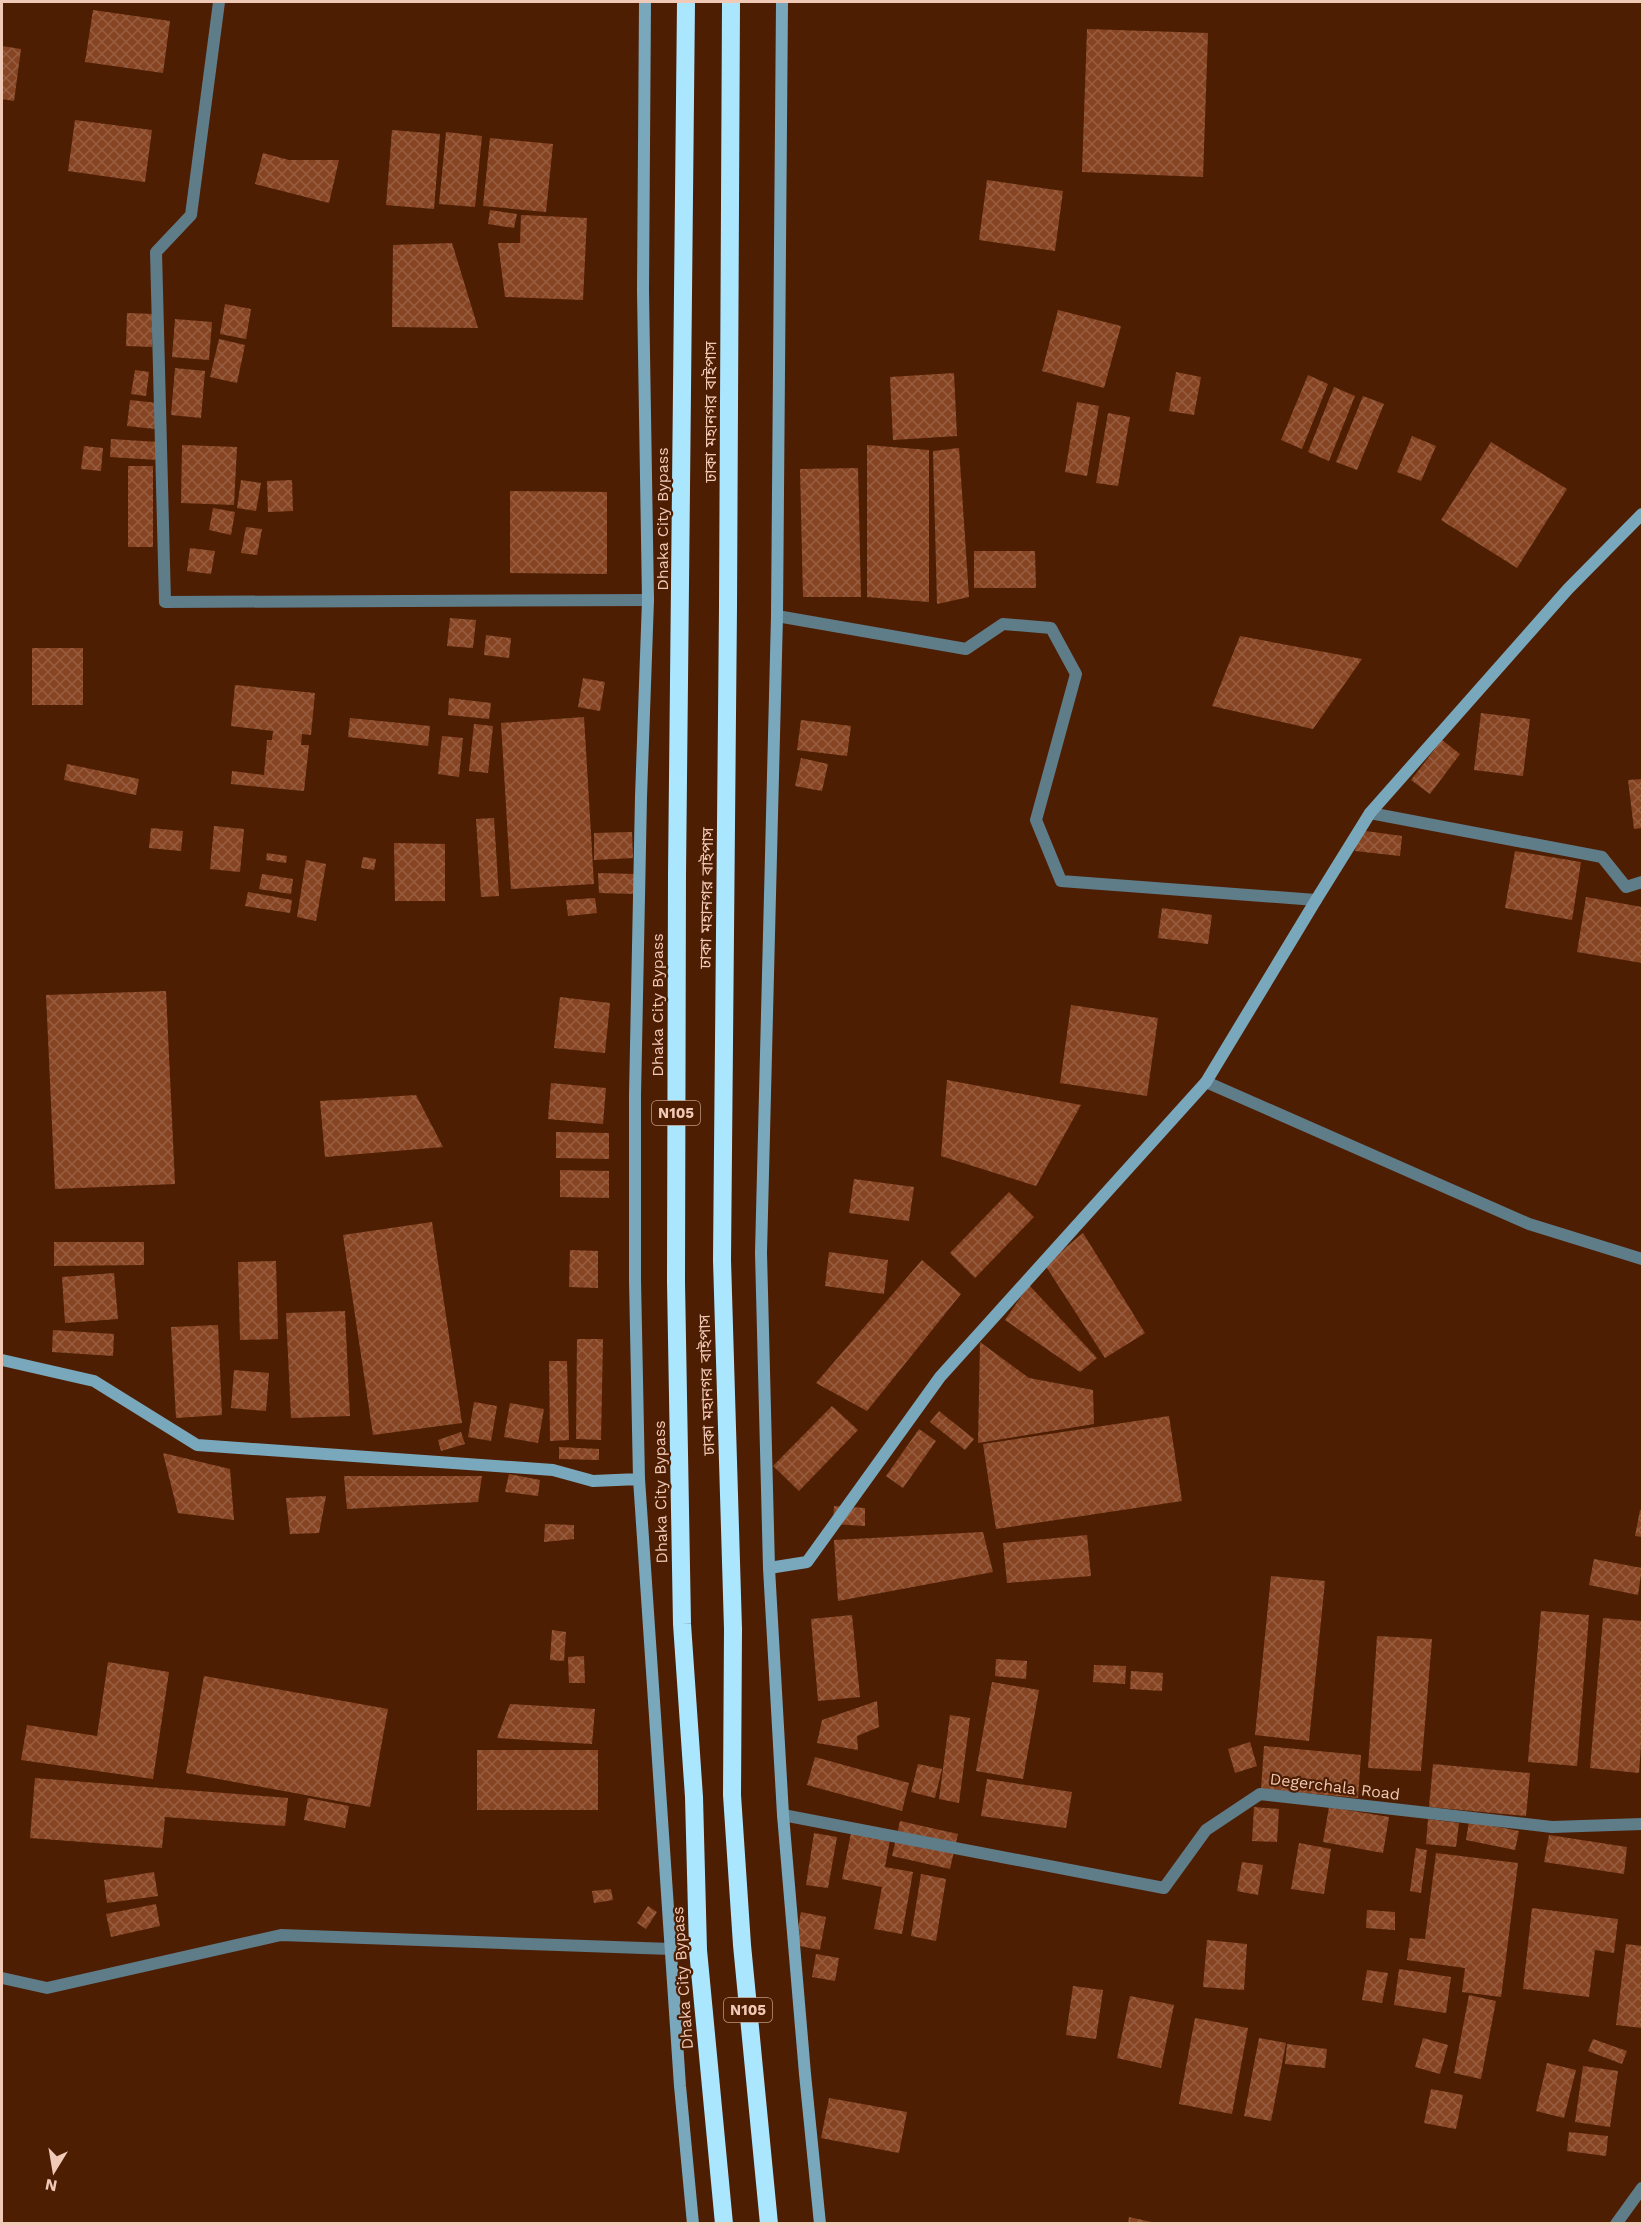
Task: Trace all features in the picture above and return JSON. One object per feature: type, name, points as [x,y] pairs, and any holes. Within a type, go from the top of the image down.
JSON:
[{"type":"highway","name":"Dhaka City Bypass","points":[[686,2],[682,576],[677,875],[676,1329],[682,1624],[694,1797],[698,1950],[724,2223]]},
{"type":"highway","name":"ঢাকা মহানগর বাইপাস","points":[[731,2],[722,1260],[733,1629],[732,1795],[742,1945],[769,2223]]},
{"type":"main road","points":[[645,2],[643,291],[648,600],[641,797],[635,1096],[635,1281],[639,1479],[670,1949],[693,2223]]},
{"type":"main road","points":[[782,2],[777,616],[761,1253],[769,1568],[783,1815],[820,2223]]},
{"type":"main road","points":[[769,1568],[807,1562],[940,1377],[1206,1082],[1370,813],[1568,589],[1642,514]]},
{"type":"main road","points":[[2,1360],[94,1381],[197,1445],[553,1470],[592,1481],[639,1479]]},
{"type":"street","points":[[219,2],[191,215],[156,252],[165,602],[648,600]]},
{"type":"street","points":[[777,616],[966,649],[1002,624],[1051,627],[1076,674],[1036,820],[1061,880],[1316,900]]},
{"type":"street","points":[[1370,813],[1602,857],[1626,887],[1642,882]]},
{"type":"street","points":[[1206,1082],[1529,1224],[1642,1259]]},
{"type":"street","name":"Degerchala Road","points":[[783,1815],[1164,1888],[1206,1830],[1260,1794],[1552,1827],[1642,1824]]},
{"type":"street","points":[[2,1977],[47,1988],[281,1935],[670,1949]]},
{"type":"street","points":[[1616,2223],[1642,2188]]},
{"type":"building","points":[[93,10],[170,21],[163,73],[85,62]]},
{"type":"building","points":[[1087,29],[1208,33],[1203,177],[1082,172]]},
{"type":"building","points":[[2,46],[21,49],[14,101],[2,99]]},
{"type":"building","points":[[75,120],[152,130],[145,182],[68,171]]},
{"type":"building","points":[[392,130],[440,134],[434,209],[386,205]]},
{"type":"building","points":[[446,132],[482,136],[475,207],[439,204]]},
{"type":"building","points":[[490,138],[553,144],[546,212],[483,206]]},
{"type":"building","points":[[263,153],[289,160],[339,160],[329,203],[255,184]]},
{"type":"building","points":[[987,180],[1063,191],[1055,251],[979,240]]},
{"type":"building","points":[[490,210],[517,214],[514,228],[488,224]]},
{"type":"building","points":[[521,215],[587,218],[583,300],[505,297],[498,243],[520,243]]},
{"type":"building","points":[[452,243],[478,328],[392,327],[393,245]]},
{"type":"building","points":[[225,304],[251,309],[246,339],[220,334]]},
{"type":"building","points":[[1058,310],[1121,326],[1104,388],[1042,371]]},
{"type":"building","points":[[127,313],[154,314],[152,347],[126,346]]},
{"type":"building","points":[[175,319],[212,322],[209,360],[172,357]]},
{"type":"building","points":[[219,339],[245,345],[237,383],[210,377]]},
{"type":"building","points":[[175,368],[205,371],[201,418],[171,415]]},
{"type":"building","points":[[135,370],[149,372],[146,396],[131,394]]},
{"type":"building","points":[[1176,372],[1201,377],[1194,415],[1169,411]]},
{"type":"building","points":[[954,373],[957,436],[893,440],[890,377]]},
{"type":"building","points":[[1308,375],[1328,384],[1302,449],[1281,440]]},
{"type":"building","points":[[1334,387],[1355,396],[1329,461],[1308,452]]},
{"type":"building","points":[[1363,396],[1384,404],[1357,470],[1336,462]]},
{"type":"building","points":[[130,400],[158,403],[155,429],[127,426]]},
{"type":"building","points":[[1077,402],[1099,406],[1087,476],[1065,472]]},
{"type":"building","points":[[1108,413],[1130,417],[1118,486],[1096,483]]},
{"type":"building","points":[[1412,436],[1436,446],[1421,481],[1397,472]]},
{"type":"building","points":[[111,439],[159,442],[158,460],[110,457]]},
{"type":"building","points":[[1491,442],[1567,489],[1517,568],[1441,520]]},
{"type":"building","points":[[182,445],[237,447],[234,505],[181,503]]},
{"type":"building","points":[[867,445],[929,450],[929,602],[867,597]]},
{"type":"building","points":[[84,446],[103,448],[101,471],[81,469]]},
{"type":"building","points":[[959,448],[969,597],[937,604],[933,451]]},
{"type":"building","points":[[128,466],[153,466],[153,547],[128,547]]},
{"type":"building","points":[[858,468],[861,597],[803,597],[800,469]]},
{"type":"building","points":[[241,480],[261,483],[256,511],[237,508]]},
{"type":"building","points":[[292,480],[293,511],[268,512],[267,481]]},
{"type":"building","points":[[510,491],[607,492],[607,574],[510,573]]},
{"type":"building","points":[[213,508],[235,512],[231,535],[209,530]]},
{"type":"building","points":[[246,527],[262,529],[257,555],[241,553]]},
{"type":"building","points":[[190,548],[215,551],[211,574],[187,571]]},
{"type":"building","points":[[974,551],[1035,551],[1036,588],[974,588]]},
{"type":"building","points":[[450,618],[476,620],[473,648],[447,646]]},
{"type":"building","points":[[486,635],[511,638],[509,658],[484,655]]},
{"type":"building","points":[[1240,636],[1362,659],[1313,729],[1212,706]]},
{"type":"building","points":[[32,648],[83,648],[83,705],[32,705]]},
{"type":"building","points":[[583,678],[605,682],[600,711],[578,707]]},
{"type":"building","points":[[235,685],[315,693],[311,735],[302,734],[301,745],[309,745],[304,791],[231,784],[232,771],[264,775],[267,740],[272,740],[273,731],[231,726]]},
{"type":"building","points":[[449,698],[491,703],[489,719],[448,715]]},
{"type":"building","points":[[1481,713],[1530,719],[1523,776],[1474,770]]},
{"type":"building","points":[[584,717],[594,884],[511,889],[501,723]]},
{"type":"building","points":[[350,718],[430,726],[428,746],[348,737]]},
{"type":"building","points":[[801,720],[851,726],[847,756],[797,750]]},
{"type":"building","points":[[474,724],[493,726],[488,773],[469,771]]},
{"type":"building","points":[[442,736],[463,738],[459,777],[438,774]]},
{"type":"building","points":[[1442,740],[1460,754],[1430,794],[1411,780]]},
{"type":"building","points":[[801,758],[828,764],[822,791],[795,786]]},
{"type":"building","points":[[67,764],[139,779],[136,795],[64,780]]},
{"type":"building","points":[[1642,779],[1642,828],[1634,829],[1628,780]]},
{"type":"building","points":[[494,818],[499,896],[481,897],[476,819]]},
{"type":"building","points":[[214,826],[244,829],[240,872],[210,869]]},
{"type":"building","points":[[151,828],[183,831],[181,851],[149,848]]},
{"type":"building","points":[[1358,830],[1402,836],[1400,856],[1355,851]]},
{"type":"building","points":[[632,832],[633,858],[594,860],[594,833]]},
{"type":"building","points":[[394,843],[445,844],[445,901],[395,901]]},
{"type":"building","points":[[1515,851],[1581,862],[1572,920],[1505,908]]},
{"type":"building","points":[[267,853],[287,856],[286,863],[266,860]]},
{"type":"building","points":[[363,857],[376,859],[374,870],[361,868]]},
{"type":"building","points":[[306,860],[326,864],[316,921],[297,917]]},
{"type":"building","points":[[598,873],[635,874],[635,894],[599,893]]},
{"type":"building","points":[[262,874],[293,879],[291,894],[259,889]]},
{"type":"building","points":[[248,892],[292,900],[290,913],[245,906]]},
{"type":"building","points":[[1586,897],[1642,907],[1642,963],[1577,952]]},
{"type":"building","points":[[595,898],[597,913],[568,916],[566,900]]},
{"type":"building","points":[[1162,908],[1212,915],[1208,944],[1158,938]]},
{"type":"building","points":[[166,991],[175,1184],[55,1189],[46,995]]},
{"type":"building","points":[[560,997],[610,1003],[605,1053],[554,1048]]},
{"type":"building","points":[[1071,1005],[1158,1018],[1147,1096],[1060,1083]]},
{"type":"building","points":[[947,1080],[1081,1105],[1036,1186],[941,1156]]},
{"type":"building","points":[[551,1083],[606,1088],[603,1124],[548,1119]]},
{"type":"building","points":[[416,1095],[443,1147],[325,1157],[320,1101]]},
{"type":"building","points":[[556,1132],[609,1133],[609,1159],[556,1158]]},
{"type":"building","points":[[560,1170],[609,1171],[609,1198],[560,1197]]},
{"type":"building","points":[[854,1179],[914,1187],[909,1221],[849,1213]]},
{"type":"building","points":[[1009,1192],[1034,1217],[975,1278],[950,1253]]},
{"type":"building","points":[[432,1222],[462,1423],[373,1435],[343,1235]]},
{"type":"building","points":[[1083,1233],[1145,1333],[1105,1358],[1045,1265]]},
{"type":"building","points":[[54,1242],[144,1242],[144,1265],[54,1266]]},
{"type":"building","points":[[570,1250],[598,1251],[598,1288],[569,1287]]},
{"type":"building","points":[[829,1252],[888,1260],[884,1294],[825,1286]]},
{"type":"building","points":[[922,1260],[961,1294],[867,1411],[816,1383]]},
{"type":"building","points":[[276,1261],[278,1339],[240,1340],[238,1262]]},
{"type":"building","points":[[114,1273],[118,1319],[65,1323],[62,1277]]},
{"type":"building","points":[[1029,1285],[1097,1358],[1080,1372],[1005,1320]]},
{"type":"building","points":[[345,1311],[350,1416],[291,1418],[286,1313]]},
{"type":"building","points":[[218,1325],[222,1415],[176,1418],[171,1327]]},
{"type":"building","points":[[53,1330],[114,1334],[113,1356],[52,1352]]},
{"type":"building","points":[[577,1339],[603,1339],[601,1440],[576,1439]]},
{"type":"building","points":[[980,1342],[1029,1378],[1093,1390],[1094,1424],[978,1443]]},
{"type":"building","points":[[549,1361],[567,1361],[569,1440],[550,1441]]},
{"type":"building","points":[[234,1370],[269,1373],[266,1411],[231,1408]]},
{"type":"building","points":[[474,1402],[497,1406],[491,1441],[468,1437]]},
{"type":"building","points":[[510,1403],[544,1409],[538,1443],[504,1437]]},
{"type":"building","points":[[832,1406],[858,1430],[799,1491],[773,1466]]},
{"type":"building","points":[[939,1411],[974,1439],[965,1450],[930,1422]]},
{"type":"building","points":[[1169,1416],[1182,1501],[996,1529],[983,1444]]},
{"type":"building","points":[[919,1429],[936,1441],[903,1488],[886,1476]]},
{"type":"building","points":[[461,1432],[465,1444],[441,1451],[438,1440]]},
{"type":"building","points":[[559,1447],[599,1449],[599,1460],[559,1459]]},
{"type":"building","points":[[163,1453],[230,1469],[234,1520],[178,1513]]},
{"type":"building","points":[[509,1474],[540,1480],[538,1496],[505,1492]]},
{"type":"building","points":[[344,1476],[482,1476],[478,1502],[347,1509]]},
{"type":"building","points":[[326,1496],[319,1533],[290,1534],[286,1498]]},
{"type":"building","points":[[834,1506],[865,1508],[865,1526],[833,1524]]},
{"type":"building","points":[[1640,1510],[1642,1510],[1642,1537],[1635,1536]]},
{"type":"building","points":[[545,1524],[574,1525],[574,1539],[544,1542]]},
{"type":"building","points":[[983,1532],[993,1572],[838,1601],[834,1540]]},
{"type":"building","points":[[1087,1535],[1091,1576],[1007,1583],[1003,1543]]},
{"type":"building","points":[[1594,1559],[1642,1568],[1638,1595],[1589,1585]]},
{"type":"building","points":[[1271,1576],[1325,1581],[1309,1741],[1255,1735]]},
{"type":"building","points":[[1541,1611],[1589,1615],[1577,1766],[1528,1762]]},
{"type":"building","points":[[852,1615],[860,1697],[818,1701],[811,1619]]},
{"type":"building","points":[[1603,1618],[1642,1621],[1642,1731],[1639,1773],[1590,1768]]},
{"type":"building","points":[[552,1630],[566,1632],[564,1661],[550,1660]]},
{"type":"building","points":[[1377,1636],[1432,1639],[1421,1771],[1368,1768]]},
{"type":"building","points":[[584,1656],[585,1683],[569,1683],[568,1657]]},
{"type":"building","points":[[996,1659],[1027,1661],[1026,1679],[995,1676]]},
{"type":"building","points":[[108,1662],[169,1672],[153,1779],[21,1760],[27,1725],[97,1736]]},
{"type":"building","points":[[1094,1665],[1126,1666],[1125,1684],[1093,1682]]},
{"type":"building","points":[[1131,1671],[1163,1673],[1162,1691],[1130,1689]]},
{"type":"building","points":[[204,1676],[388,1709],[370,1807],[186,1773]]},
{"type":"building","points":[[992,1682],[1039,1690],[1023,1779],[976,1771]]},
{"type":"building","points":[[877,1701],[879,1727],[857,1736],[858,1750],[817,1743],[822,1720]]},
{"type":"building","points":[[510,1704],[595,1709],[592,1744],[497,1738]]},
{"type":"building","points":[[950,1715],[970,1718],[959,1803],[939,1799]]},
{"type":"building","points":[[1250,1742],[1257,1766],[1235,1773],[1228,1749]]},
{"type":"building","points":[[1264,1746],[1361,1755],[1358,1798],[1261,1789]]},
{"type":"building","points":[[477,1750],[598,1750],[598,1810],[477,1810]]},
{"type":"building","points":[[815,1757],[909,1783],[902,1811],[807,1785]]},
{"type":"building","points":[[918,1764],[942,1769],[935,1798],[911,1792]]},
{"type":"building","points":[[1433,1764],[1530,1773],[1526,1816],[1429,1807]]},
{"type":"building","points":[[35,1778],[288,1798],[285,1826],[165,1817],[162,1848],[30,1838]]},
{"type":"building","points":[[987,1779],[1072,1792],[1066,1828],[981,1816]]},
{"type":"building","points":[[308,1798],[349,1806],[345,1828],[304,1820]]},
{"type":"building","points":[[1254,1807],[1279,1809],[1277,1842],[1252,1841]]},
{"type":"building","points":[[1329,1807],[1389,1817],[1383,1853],[1323,1842]]},
{"type":"building","points":[[1428,1819],[1459,1823],[1456,1847],[1426,1844]]},
{"type":"building","points":[[900,1821],[958,1834],[950,1869],[892,1856]]},
{"type":"building","points":[[1469,1821],[1519,1831],[1515,1850],[1466,1840]]},
{"type":"building","points":[[814,1833],[837,1837],[828,1888],[806,1885]]},
{"type":"building","points":[[851,1833],[890,1840],[885,1867],[913,1872],[902,1934],[874,1929],[882,1887],[842,1879]]},
{"type":"building","points":[[1549,1835],[1627,1847],[1624,1874],[1544,1862]]},
{"type":"building","points":[[1299,1843],[1331,1849],[1324,1894],[1291,1889]]},
{"type":"building","points":[[1416,1848],[1427,1850],[1421,1893],[1410,1891]]},
{"type":"building","points":[[1436,1853],[1518,1863],[1501,1997],[1462,1992],[1465,1968],[1407,1960],[1410,1938],[1425,1939]]},
{"type":"building","points":[[1242,1862],[1263,1865],[1258,1895],[1237,1891]]},
{"type":"building","points":[[154,1872],[158,1896],[107,1903],[104,1880]]},
{"type":"building","points":[[921,1874],[946,1879],[936,1941],[911,1936]]},
{"type":"building","points":[[611,1889],[613,1900],[594,1903],[592,1891]]},
{"type":"building","points":[[156,1904],[160,1926],[111,1937],[106,1914]]},
{"type":"building","points":[[648,1906],[657,1912],[646,1929],[637,1923]]},
{"type":"building","points":[[1532,1908],[1618,1919],[1614,1953],[1595,1950],[1589,1997],[1523,1989]]},
{"type":"building","points":[[1367,1910],[1395,1912],[1395,1930],[1366,1928]]},
{"type":"building","points":[[801,1912],[826,1917],[820,1950],[795,1945]]},
{"type":"building","points":[[1207,1940],[1247,1944],[1244,1990],[1203,1987]]},
{"type":"building","points":[[1626,1944],[1642,1946],[1642,2028],[1616,2025]]},
{"type":"building","points":[[816,1954],[839,1958],[835,1981],[812,1977]]},
{"type":"building","points":[[1399,1969],[1451,1977],[1446,2013],[1394,2005]]},
{"type":"building","points":[[1367,1970],[1388,1973],[1382,2003],[1362,2000]]},
{"type":"building","points":[[1073,1986],[1103,1990],[1096,2039],[1066,2035]]},
{"type":"building","points":[[1469,1995],[1496,2001],[1481,2079],[1454,2073]]},
{"type":"building","points":[[1130,1996],[1174,2005],[1161,2068],[1117,2058]]},
{"type":"building","points":[[1195,2018],[1248,2028],[1232,2114],[1179,2104]]},
{"type":"building","points":[[1259,2038],[1286,2043],[1271,2121],[1244,2116]]},
{"type":"building","points":[[1423,2038],[1448,2045],[1440,2074],[1415,2067]]},
{"type":"building","points":[[1593,2039],[1627,2051],[1622,2064],[1588,2051]]},
{"type":"building","points":[[1287,2044],[1327,2049],[1325,2068],[1285,2064]]},
{"type":"building","points":[[1547,2063],[1576,2070],[1564,2118],[1536,2111]]},
{"type":"building","points":[[1583,2066],[1618,2071],[1610,2127],[1575,2122]]},
{"type":"building","points":[[1431,2089],[1463,2095],[1456,2129],[1424,2123]]},
{"type":"building","points":[[829,2098],[907,2112],[899,2153],[821,2138]]},
{"type":"building","points":[[1569,2132],[1608,2136],[1606,2156],[1567,2151]]},
{"type":"building","points":[[1129,2217],[1156,2223],[1156,2224],[1128,2224]]}]
